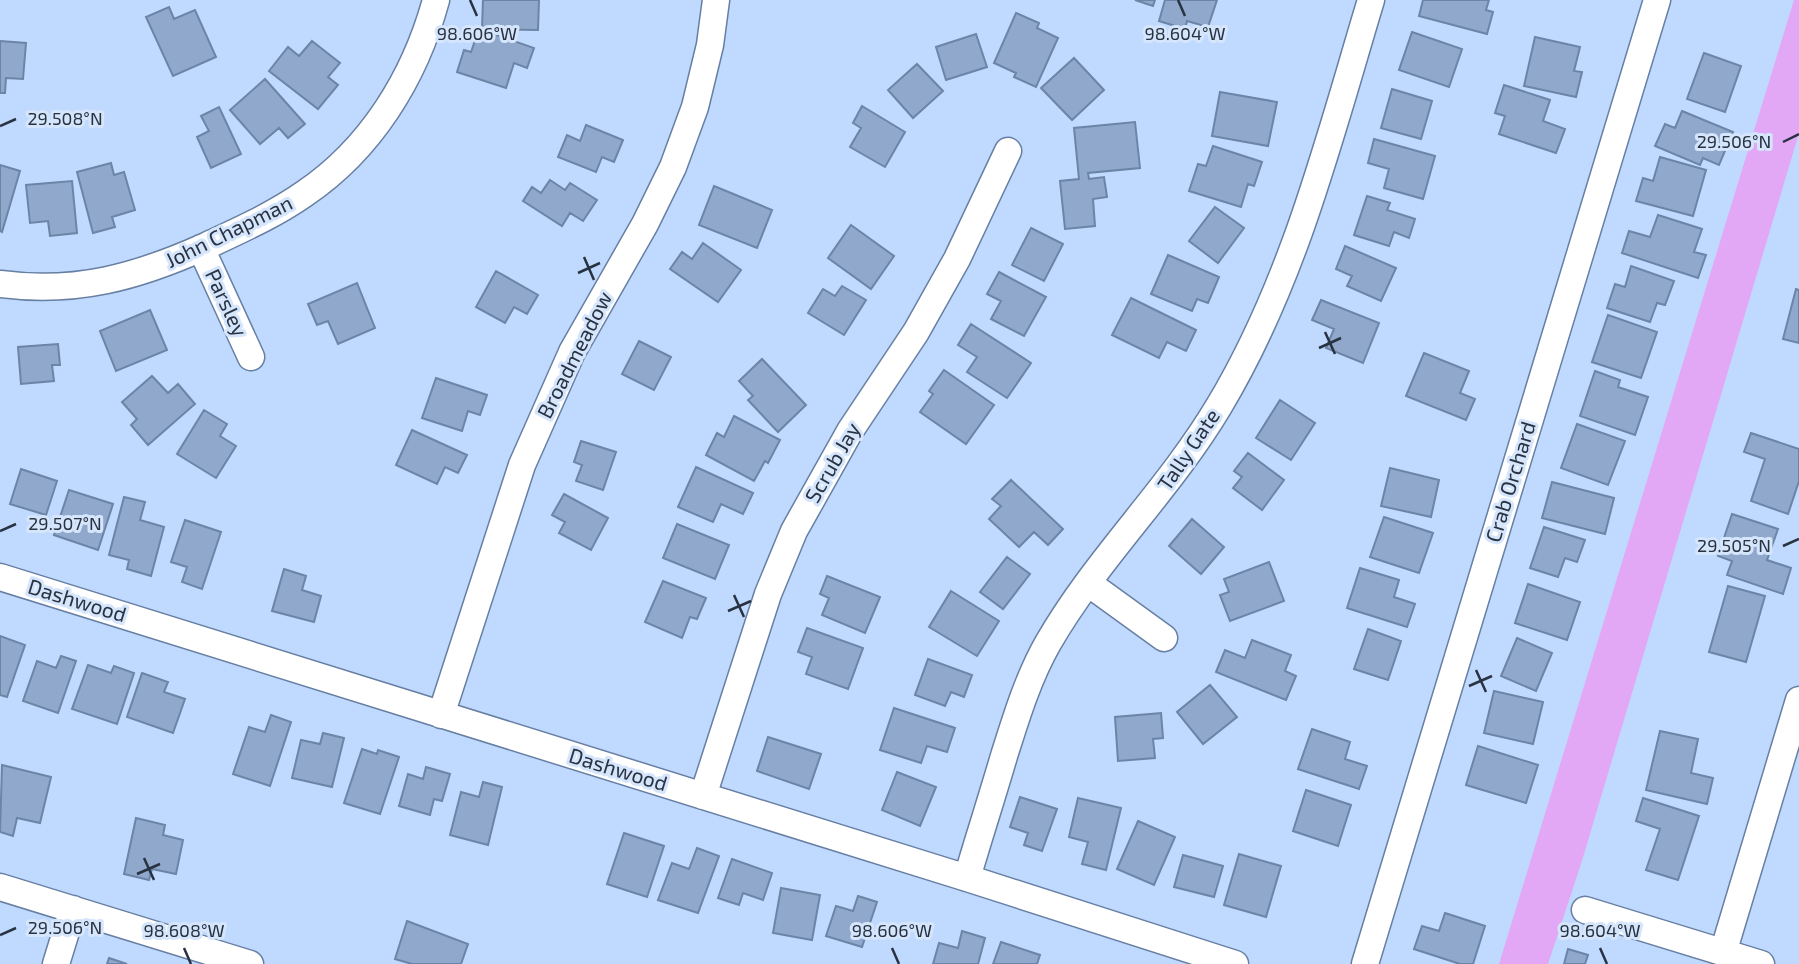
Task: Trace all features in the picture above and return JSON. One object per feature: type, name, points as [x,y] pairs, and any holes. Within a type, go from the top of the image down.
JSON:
[{"type":"street","name":"John Chapman","points":[[0,284],[49,287],[85,284],[156,268],[276,212],[306,193],[334,171],[358,146],[400,89],[420,47],[436,0]]},
{"type":"street","name":"Broadmeadow","points":[[442,715],[522,465],[572,352],[645,224],[673,167],[695,107],[710,45],[716,0]]},
{"type":"street","name":"Tally Gate","points":[[967,878],[1029,682],[1048,643],[1088,583],[1164,488],[1219,406],[1265,320],[1302,229],[1371,0]]},
{"type":"street","name":"Crab Orchard","points":[[1365,964],[1657,0]]},
{"type":"street","name":"Scrub Jay","points":[[703,796],[768,594],[794,531],[850,431],[923,320],[957,259],[1008,151]]},
{"type":"street","name":"Parsley","points":[[201,248],[251,358]]},
{"type":"street","name":"Dashwood","points":[[0,577],[1235,964]]},
{"type":"street","points":[[1088,583],[1164,638]]},
{"type":"street","points":[[1723,953],[1799,700]]},
{"type":"street","points":[[0,887],[250,964]]},
{"type":"street","points":[[56,964],[73,909]]},
{"type":"street","points":[[1585,910],[1761,964]]},
{"type":"shaded area","points":[[1794,0],[1799,0],[1799,133],[1581,864],[1548,964],[1499,964]]},
{"type":"building","points":[[483,0],[539,0],[538,30],[482,29]]},
{"type":"building","points":[[1135,0],[1155,0],[1153,6]]},
{"type":"building","points":[[1165,0],[1217,0],[1208,27],[1187,21],[1185,29],[1159,21]]},
{"type":"building","points":[[1423,0],[1489,0],[1486,10],[1493,12],[1487,34],[1419,16]]},
{"type":"building","points":[[169,7],[174,19],[195,10],[216,57],[173,76],[146,17]]},
{"type":"building","points":[[1016,13],[1039,23],[1037,28],[1058,38],[1036,87],[1014,77],[1016,73],[994,63]]},
{"type":"building","points":[[479,29],[534,48],[527,68],[514,63],[506,88],[457,72],[464,50],[471,52]]},
{"type":"building","points":[[1412,32],[1462,49],[1449,87],[1399,70]]},
{"type":"building","points":[[976,34],[987,67],[946,80],[936,47]]},
{"type":"building","points":[[1535,37],[1580,47],[1574,71],[1582,72],[1576,97],[1524,86]]},
{"type":"building","points":[[0,41],[26,43],[23,79],[6,78],[5,93],[0,93]]},
{"type":"building","points":[[312,41],[340,63],[328,77],[338,85],[318,109],[269,71],[288,47],[299,56]]},
{"type":"building","points":[[1704,53],[1741,66],[1725,112],[1687,99]]},
{"type":"building","points":[[1074,58],[1104,90],[1072,120],[1041,88]]},
{"type":"building","points":[[917,64],[943,91],[913,118],[888,90]]},
{"type":"building","points":[[265,79],[305,124],[288,138],[279,128],[260,144],[230,110]]},
{"type":"building","points":[[1504,85],[1550,100],[1543,121],[1565,129],[1556,153],[1499,134],[1505,116],[1495,113]]},
{"type":"building","points":[[1392,89],[1432,101],[1421,139],[1381,128]]},
{"type":"building","points":[[1220,92],[1277,102],[1268,146],[1212,136]]},
{"type":"building","points":[[862,106],[905,132],[885,167],[850,147],[861,128],[853,123]]},
{"type":"building","points":[[219,107],[241,154],[211,168],[197,137],[209,131],[201,116]]},
{"type":"building","points":[[1682,111],[1733,132],[1719,165],[1703,158],[1700,165],[1655,146],[1665,124],[1675,128]]},
{"type":"building","points":[[1135,122],[1140,168],[1088,173],[1089,179],[1104,177],[1107,197],[1093,199],[1095,226],[1065,229],[1060,181],[1079,179],[1074,128]]},
{"type":"building","points":[[586,125],[623,140],[614,162],[602,157],[596,172],[558,157],[567,135],[580,141]]},
{"type":"building","points":[[1374,139],[1435,156],[1423,199],[1384,188],[1389,169],[1368,163]]},
{"type":"building","points":[[1213,146],[1262,162],[1254,186],[1248,184],[1241,207],[1189,191],[1198,164],[1206,166]]},
{"type":"building","points":[[1660,157],[1706,170],[1693,216],[1636,201],[1643,178],[1653,181]]},
{"type":"building","points":[[111,163],[114,175],[124,172],[135,210],[112,217],[115,227],[93,233],[77,172]]},
{"type":"building","points":[[0,165],[20,171],[2,232],[0,231]]},
{"type":"building","points":[[550,180],[565,190],[570,183],[597,200],[583,221],[570,213],[562,226],[523,201],[532,187],[541,193]]},
{"type":"building","points":[[72,181],[77,233],[50,236],[48,221],[30,223],[26,185]]},
{"type":"building","points":[[714,186],[772,210],[757,248],[699,225]]},
{"type":"building","points":[[1367,196],[1390,203],[1387,210],[1415,219],[1409,238],[1394,232],[1389,246],[1354,235]]},
{"type":"building","points":[[1215,207],[1244,228],[1218,263],[1189,241]]},
{"type":"building","points":[[1658,215],[1702,229],[1694,252],[1706,255],[1698,278],[1622,253],[1629,231],[1650,237]]},
{"type":"building","points":[[851,225],[894,256],[871,289],[828,258]]},
{"type":"building","points":[[1031,228],[1063,244],[1044,281],[1012,265]]},
{"type":"building","points":[[703,243],[741,270],[718,302],[670,269],[682,252],[692,259]]},
{"type":"building","points":[[1345,246],[1396,268],[1381,301],[1347,286],[1352,276],[1336,269]]},
{"type":"building","points":[[1168,255],[1219,277],[1208,303],[1197,299],[1192,311],[1151,294]]},
{"type":"building","points":[[1631,266],[1674,281],[1665,305],[1657,303],[1650,322],[1607,308],[1615,284],[1625,287]]},
{"type":"building","points":[[496,271],[538,295],[527,314],[514,307],[505,323],[476,307]]},
{"type":"building","points":[[999,272],[1046,297],[1024,336],[991,319],[1001,301],[987,294]]},
{"type":"building","points":[[357,283],[375,328],[338,344],[328,321],[317,325],[308,304]]},
{"type":"building","points":[[842,286],[866,300],[844,335],[808,313],[823,289],[835,296]]},
{"type":"building","points":[[1796,289],[1799,290],[1799,343],[1783,339]]},
{"type":"building","points":[[1131,298],[1196,330],[1186,351],[1167,342],[1159,358],[1112,335]]},
{"type":"building","points":[[1321,300],[1379,323],[1363,363],[1326,348],[1334,329],[1312,320]]},
{"type":"building","points":[[150,310],[167,350],[116,371],[100,331]]},
{"type":"building","points":[[1608,315],[1657,332],[1641,378],[1592,362]]},
{"type":"building","points":[[971,324],[1031,363],[1007,398],[967,372],[977,357],[958,345]]},
{"type":"building","points":[[639,341],[671,357],[654,390],[622,374]]},
{"type":"building","points":[[58,344],[60,365],[52,365],[54,381],[21,384],[18,347]]},
{"type":"building","points":[[1424,353],[1469,371],[1460,393],[1475,399],[1466,420],[1406,396]]},
{"type":"building","points":[[762,359],[806,405],[778,432],[748,400],[753,396],[739,381]]},
{"type":"building","points":[[944,370],[994,405],[966,444],[920,412],[933,394],[929,391]]},
{"type":"building","points":[[1595,371],[1620,380],[1618,387],[1648,397],[1635,435],[1580,416]]},
{"type":"building","points":[[152,376],[168,393],[178,384],[195,404],[148,445],[131,425],[137,419],[122,402]]},
{"type":"building","points":[[436,378],[487,395],[480,415],[468,411],[462,431],[422,418]]},
{"type":"building","points":[[1280,400],[1315,423],[1291,460],[1256,438]]},
{"type":"building","points":[[204,410],[227,424],[220,436],[236,446],[216,478],[177,454]]},
{"type":"building","points":[[734,416],[780,440],[768,463],[765,461],[754,481],[706,455],[717,433],[724,437]]},
{"type":"building","points":[[1577,424],[1625,441],[1608,485],[1561,468]]},
{"type":"building","points":[[412,430],[467,455],[458,473],[445,467],[437,484],[396,465]]},
{"type":"building","points":[[1751,433],[1799,449],[1799,481],[1788,514],[1751,501],[1765,459],[1744,452]]},
{"type":"building","points":[[581,441],[616,452],[603,490],[576,481],[582,465],[574,462]]},
{"type":"building","points":[[1248,453],[1284,480],[1262,510],[1233,488],[1242,477],[1234,471]]},
{"type":"building","points":[[696,467],[753,493],[743,514],[721,504],[713,522],[678,507]]},
{"type":"building","points":[[1390,468],[1439,480],[1431,517],[1381,506]]},
{"type":"building","points":[[21,469],[57,481],[46,515],[10,504]]},
{"type":"building","points":[[1011,480],[1063,529],[1048,545],[1034,532],[1019,547],[989,519],[1001,506],[992,499]]},
{"type":"building","points":[[1552,482],[1614,498],[1605,534],[1542,518]]},
{"type":"building","points":[[69,490],[113,504],[98,550],[54,535]]},
{"type":"building","points":[[564,494],[608,518],[591,550],[559,533],[565,522],[552,515]]},
{"type":"building","points":[[124,497],[145,502],[140,520],[164,527],[151,576],[127,569],[129,560],[109,555]]},
{"type":"building","points":[[1732,514],[1778,529],[1767,560],[1791,568],[1783,594],[1727,575],[1732,561],[1718,556]]},
{"type":"building","points":[[1384,517],[1433,533],[1419,573],[1370,557]]},
{"type":"building","points":[[1192,519],[1224,547],[1201,574],[1169,546]]},
{"type":"building","points":[[185,520],[221,532],[202,589],[182,582],[187,567],[171,562]]},
{"type":"building","points":[[677,524],[729,545],[715,579],[663,558]]},
{"type":"building","points":[[1544,527],[1585,540],[1577,562],[1565,558],[1558,577],[1530,568]]},
{"type":"building","points":[[1007,557],[1030,574],[1003,609],[980,592]]},
{"type":"building","points":[[1269,562],[1284,601],[1230,621],[1220,595],[1229,592],[1224,579]]},
{"type":"building","points":[[1360,568],[1399,580],[1394,597],[1415,604],[1407,627],[1347,608]]},
{"type":"building","points":[[284,569],[306,576],[302,590],[321,596],[314,622],[272,611]]},
{"type":"building","points":[[827,576],[880,597],[865,633],[822,615],[829,598],[820,594]]},
{"type":"building","points":[[663,581],[706,598],[697,619],[690,617],[682,638],[645,622]]},
{"type":"building","points":[[1528,584],[1580,602],[1567,640],[1515,623]]},
{"type":"building","points":[[1728,586],[1765,596],[1746,662],[1709,652]]},
{"type":"building","points":[[951,591],[999,621],[977,656],[929,627]]},
{"type":"building","points":[[807,628],[863,648],[848,689],[806,674],[812,657],[798,652]]},
{"type":"building","points":[[1368,629],[1401,641],[1388,680],[1354,669]]},
{"type":"building","points":[[0,636],[25,645],[7,697],[0,695]]},
{"type":"building","points":[[1517,638],[1552,653],[1536,691],[1501,676]]},
{"type":"building","points":[[1252,640],[1291,655],[1285,671],[1296,676],[1286,700],[1216,672],[1225,650],[1245,658]]},
{"type":"building","points":[[61,656],[76,661],[58,713],[23,701],[37,661],[56,668]]},
{"type":"building","points":[[928,659],[972,675],[964,697],[951,692],[945,706],[915,695]]},
{"type":"building","points":[[88,665],[111,673],[114,666],[134,673],[117,724],[72,709]]},
{"type":"building","points":[[142,673],[168,682],[164,692],[185,699],[173,733],[127,717]]},
{"type":"building","points":[[1210,685],[1237,717],[1203,744],[1177,712]]},
{"type":"building","points":[[1494,691],[1543,702],[1533,744],[1484,733]]},
{"type":"building","points":[[894,708],[955,728],[947,752],[927,746],[921,763],[880,750]]},
{"type":"building","points":[[1161,713],[1163,738],[1153,739],[1155,758],[1118,761],[1115,717]]},
{"type":"building","points":[[271,715],[291,722],[270,786],[233,774],[249,727],[265,732]]},
{"type":"building","points":[[1312,729],[1350,742],[1345,759],[1367,766],[1359,789],[1298,769]]},
{"type":"building","points":[[1660,731],[1698,739],[1691,773],[1713,778],[1707,804],[1646,790]]},
{"type":"building","points":[[323,733],[344,738],[332,787],[292,778],[301,740],[320,744]]},
{"type":"building","points":[[768,737],[821,754],[809,789],[757,771]]},
{"type":"building","points":[[1478,746],[1538,765],[1526,803],[1466,785]]},
{"type":"building","points":[[362,749],[377,754],[378,750],[399,757],[380,814],[344,803]]},
{"type":"building","points":[[2,765],[51,777],[40,823],[17,818],[13,836],[0,832]]},
{"type":"building","points":[[426,767],[450,774],[442,801],[434,799],[430,815],[399,806],[408,774],[423,779]]},
{"type":"building","points":[[897,772],[936,787],[920,826],[882,810]]},
{"type":"building","points":[[483,782],[502,787],[488,845],[450,835],[461,792],[479,797]]},
{"type":"building","points":[[1306,790],[1351,805],[1338,846],[1293,831]]},
{"type":"building","points":[[1020,797],[1057,809],[1042,851],[1024,845],[1028,833],[1010,827]]},
{"type":"building","points":[[1078,798],[1121,808],[1106,870],[1082,864],[1088,842],[1069,837]]},
{"type":"building","points":[[1643,798],[1699,816],[1678,880],[1646,870],[1660,829],[1636,821]]},
{"type":"building","points":[[136,818],[165,825],[163,835],[183,840],[176,874],[152,869],[149,880],[124,874]]},
{"type":"building","points":[[1138,821],[1175,837],[1154,885],[1117,869]]},
{"type":"building","points":[[624,833],[664,846],[647,897],[607,884]]},
{"type":"building","points":[[697,848],[719,856],[698,913],[658,900],[672,863],[689,869]]},
{"type":"building","points":[[1239,854],[1281,866],[1266,917],[1224,905]]},
{"type":"building","points":[[1183,855],[1223,866],[1214,897],[1174,887]]},
{"type":"building","points":[[732,859],[772,873],[763,900],[743,893],[739,905],[718,898]]},
{"type":"building","points":[[781,888],[820,895],[812,940],[773,933]]},
{"type":"building","points":[[858,896],[877,902],[862,947],[826,936],[836,906],[853,911]]},
{"type":"building","points":[[1445,913],[1485,926],[1473,964],[1460,964],[1414,949],[1422,926],[1439,931]]},
{"type":"building","points":[[407,921],[468,944],[461,964],[412,964],[395,959]]},
{"type":"building","points":[[962,931],[985,938],[978,964],[933,964],[939,943],[958,948]]},
{"type":"building","points":[[1001,942],[1040,955],[1037,964],[993,964]]},
{"type":"building","points":[[1568,949],[1588,955],[1585,964],[1564,964]]},
{"type":"building","points":[[109,958],[127,964],[107,964]]}]
